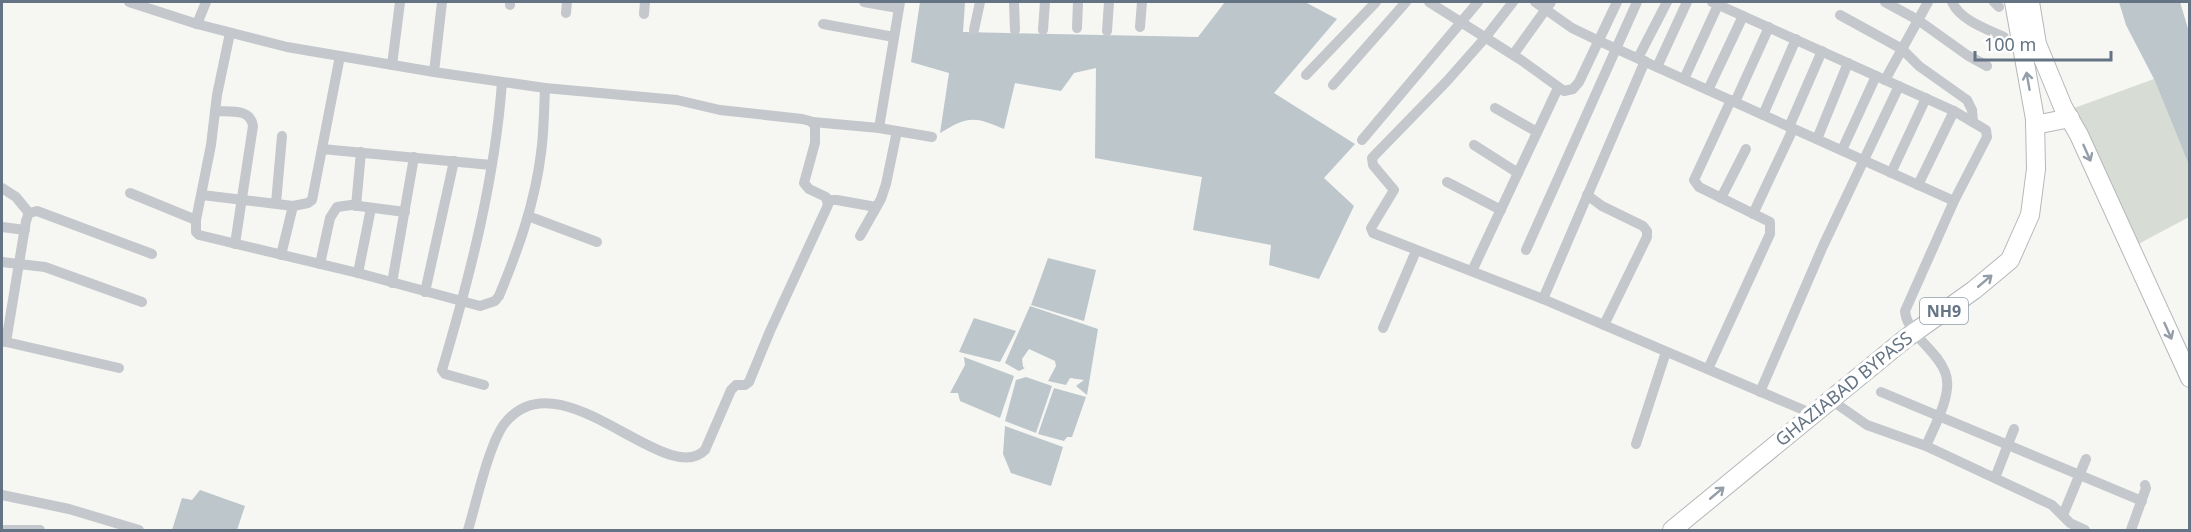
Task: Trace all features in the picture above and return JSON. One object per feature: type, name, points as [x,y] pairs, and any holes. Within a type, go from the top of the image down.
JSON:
[{"type":"highway","points":[[2030,2],[2037,44],[2190,378]]},
{"type":"highway","name":"GHAZIABAD BYPASS","points":[[1672,531],[1914,332],[1974,290],[2010,260],[2030,215],[2036,169],[2035,125],[2002,3]]},
{"type":"highway","points":[[2035,125],[2070,118]]},
{"type":"street","points":[[129,2],[197,24],[287,47],[392,65],[545,88],[677,100],[720,110],[879,128],[932,137]]},
{"type":"street","points":[[197,24],[206,2]]},
{"type":"street","points":[[392,65],[400,2]]},
{"type":"street","points":[[434,72],[442,2]]},
{"type":"street","points":[[566,13],[567,2]]},
{"type":"street","points":[[644,14],[645,2]]},
{"type":"street","points":[[864,2],[899,5],[879,128]]},
{"type":"street","points":[[974,30],[980,2]]},
{"type":"street","points":[[1014,2],[1015,30]]},
{"type":"street","points":[[1043,30],[1045,2]]},
{"type":"street","points":[[1077,28],[1078,2]]},
{"type":"street","points":[[1107,31],[1109,2]]},
{"type":"street","points":[[1140,27],[1142,2]]},
{"type":"street","points":[[1306,75],[1376,2]]},
{"type":"street","points":[[1333,85],[1406,2]]},
{"type":"street","points":[[1430,2],[1564,91],[1573,89],[1579,82],[1617,2]]},
{"type":"street","points":[[1362,140],[1478,2]]},
{"type":"street","points":[[1513,2],[1485,38],[1372,158],[1373,165],[1394,190],[1371,231],[1374,235],[1543,299],[1813,414]]},
{"type":"street","points":[[1535,2],[1547,5],[1572,28],[1599,41],[1954,201]]},
{"type":"street","points":[[1526,250],[1637,2]]},
{"type":"street","points":[[1543,299],[1666,2]]},
{"type":"street","points":[[1657,67],[1687,2]]},
{"type":"street","points":[[1885,2],[1918,20],[1960,51],[1987,66]]},
{"type":"street","points":[[1842,150],[1880,78],[1902,49],[1928,2]]},
{"type":"street","points":[[1952,2],[1955,8],[1968,19],[2004,37]]},
{"type":"street","points":[[1684,79],[1715,3],[1954,111],[1986,130],[1987,137],[1954,201],[1905,311],[1907,322],[1940,362],[1949,384],[1926,446]]},
{"type":"street","points":[[1513,55],[1547,5]]},
{"type":"street","points":[[1840,15],[1902,49],[1918,66],[1967,100],[1972,110],[1973,122]]},
{"type":"street","points":[[1708,90],[1743,16]]},
{"type":"street","points":[[823,24],[894,37]]},
{"type":"street","points":[[1708,369],[1770,234],[1770,222],[1696,185],[1694,180],[1768,27]]},
{"type":"street","points":[[230,33],[196,220],[196,232],[199,235],[358,273],[462,303],[487,305],[495,301],[518,252],[541,153],[545,88]]},
{"type":"street","points":[[1763,115],[1796,39]]},
{"type":"street","points":[[1753,214],[1822,51]]},
{"type":"street","points":[[202,195],[293,206],[312,200],[339,56]]},
{"type":"street","points":[[1817,139],[1848,63]]},
{"type":"street","points":[[484,386],[445,374],[442,370],[462,303],[491,165],[502,82]]},
{"type":"street","points":[[1760,392],[1823,246],[1899,86]]},
{"type":"street","points":[[1472,271],[1558,88]]},
{"type":"street","points":[[1891,173],[1926,98]]},
{"type":"street","points":[[1495,108],[1537,132]]},
{"type":"street","points":[[215,111],[246,114],[252,119],[253,126],[235,244]]},
{"type":"street","points":[[1918,185],[1954,111]]},
{"type":"street","points":[[813,122],[817,134],[804,183],[809,189],[828,200],[876,207]]},
{"type":"street","points":[[860,236],[886,184],[897,131]]},
{"type":"street","points":[[276,203],[282,136]]},
{"type":"street","points":[[1474,145],[1518,173]]},
{"type":"street","points":[[1721,198],[1746,148]]},
{"type":"street","points":[[322,149],[491,165]]},
{"type":"street","points":[[356,206],[361,152]]},
{"type":"street","points":[[393,283],[414,157]]},
{"type":"street","points":[[425,292],[454,161]]},
{"type":"street","points":[[1447,182],[1501,210]]},
{"type":"street","points":[[2,188],[16,197],[29,213]]},
{"type":"street","points":[[130,193],[196,220]]},
{"type":"street","points":[[1587,195],[1602,206],[1643,226],[1647,231],[1647,237],[1604,325]]},
{"type":"street","points":[[468,531],[499,433],[512,415],[534,404],[560,403],[663,451],[681,456],[702,453],[731,390],[736,385],[745,385],[749,382],[828,205],[828,200]]},
{"type":"street","points":[[320,264],[333,211],[342,205],[405,212]]},
{"type":"street","points":[[281,255],[293,206]]},
{"type":"street","points":[[358,273],[371,208]]},
{"type":"street","points":[[29,213],[37,211],[152,254]]},
{"type":"street","points":[[29,213],[4,342],[119,368]]},
{"type":"street","points":[[528,216],[597,242]]},
{"type":"street","points":[[2,227],[25,230]]},
{"type":"street","points":[[1383,328],[1416,251]]},
{"type":"street","points":[[2,262],[54,270],[142,302]]},
{"type":"street","points":[[1636,444],[1666,352]]},
{"type":"street","points":[[1881,392],[2142,501]]},
{"type":"street","points":[[1831,400],[1867,425],[1926,446],[2052,505],[2070,523],[2085,531]]},
{"type":"street","points":[[1995,478],[2014,429]]},
{"type":"street","points":[[2063,515],[2086,459]]},
{"type":"street","points":[[2131,531],[2146,488],[2145,484]]},
{"type":"street","points":[[2,495],[69,509],[139,531]]},
{"type":"street","points":[[2,530],[40,531]]},
{"type":"shaded area","points":[[920,2],[965,2],[963,32],[1198,37],[1225,2],[1305,2],[1337,19],[1274,93],[1355,144],[1324,178],[1354,206],[1319,279],[1269,265],[1271,245],[1193,230],[1202,177],[1095,158],[1096,68],[1074,73],[1061,91],[1015,83],[1004,129],[978,120],[971,120],[958,123],[940,133],[949,73],[911,62]]},
{"type":"shaded area","points":[[2119,2],[2180,2],[2189,32],[2189,165],[2154,79],[2126,25]]},
{"type":"shaded area","points":[[2154,79],[2189,165],[2189,217],[2131,248],[2066,111]]},
{"type":"shaded area","points":[[1048,258],[1096,270],[1084,321],[1031,305]]},
{"type":"shaded area","points":[[1030,306],[1098,329],[1087,395],[1076,386],[1084,380],[1070,378],[1066,385],[1048,381],[1056,366],[1055,361],[1029,349],[1022,359],[1025,368],[1019,371],[1005,363]]},
{"type":"shaded area","points":[[974,318],[1016,331],[1000,362],[959,352]]},
{"type":"shaded area","points":[[964,357],[1014,376],[1000,418],[960,401],[958,393],[950,393],[965,365]]},
{"type":"shaded area","points":[[1026,377],[1052,386],[1036,433],[1005,421],[1016,380]]},
{"type":"shaded area","points":[[1054,388],[1086,397],[1072,437],[1067,437],[1064,441],[1038,434]]},
{"type":"shaded area","points":[[1005,426],[1063,447],[1051,486],[1011,473],[1003,454]]},
{"type":"shaded area","points":[[200,490],[245,506],[237,530],[172,530],[182,498],[192,500]]}]
